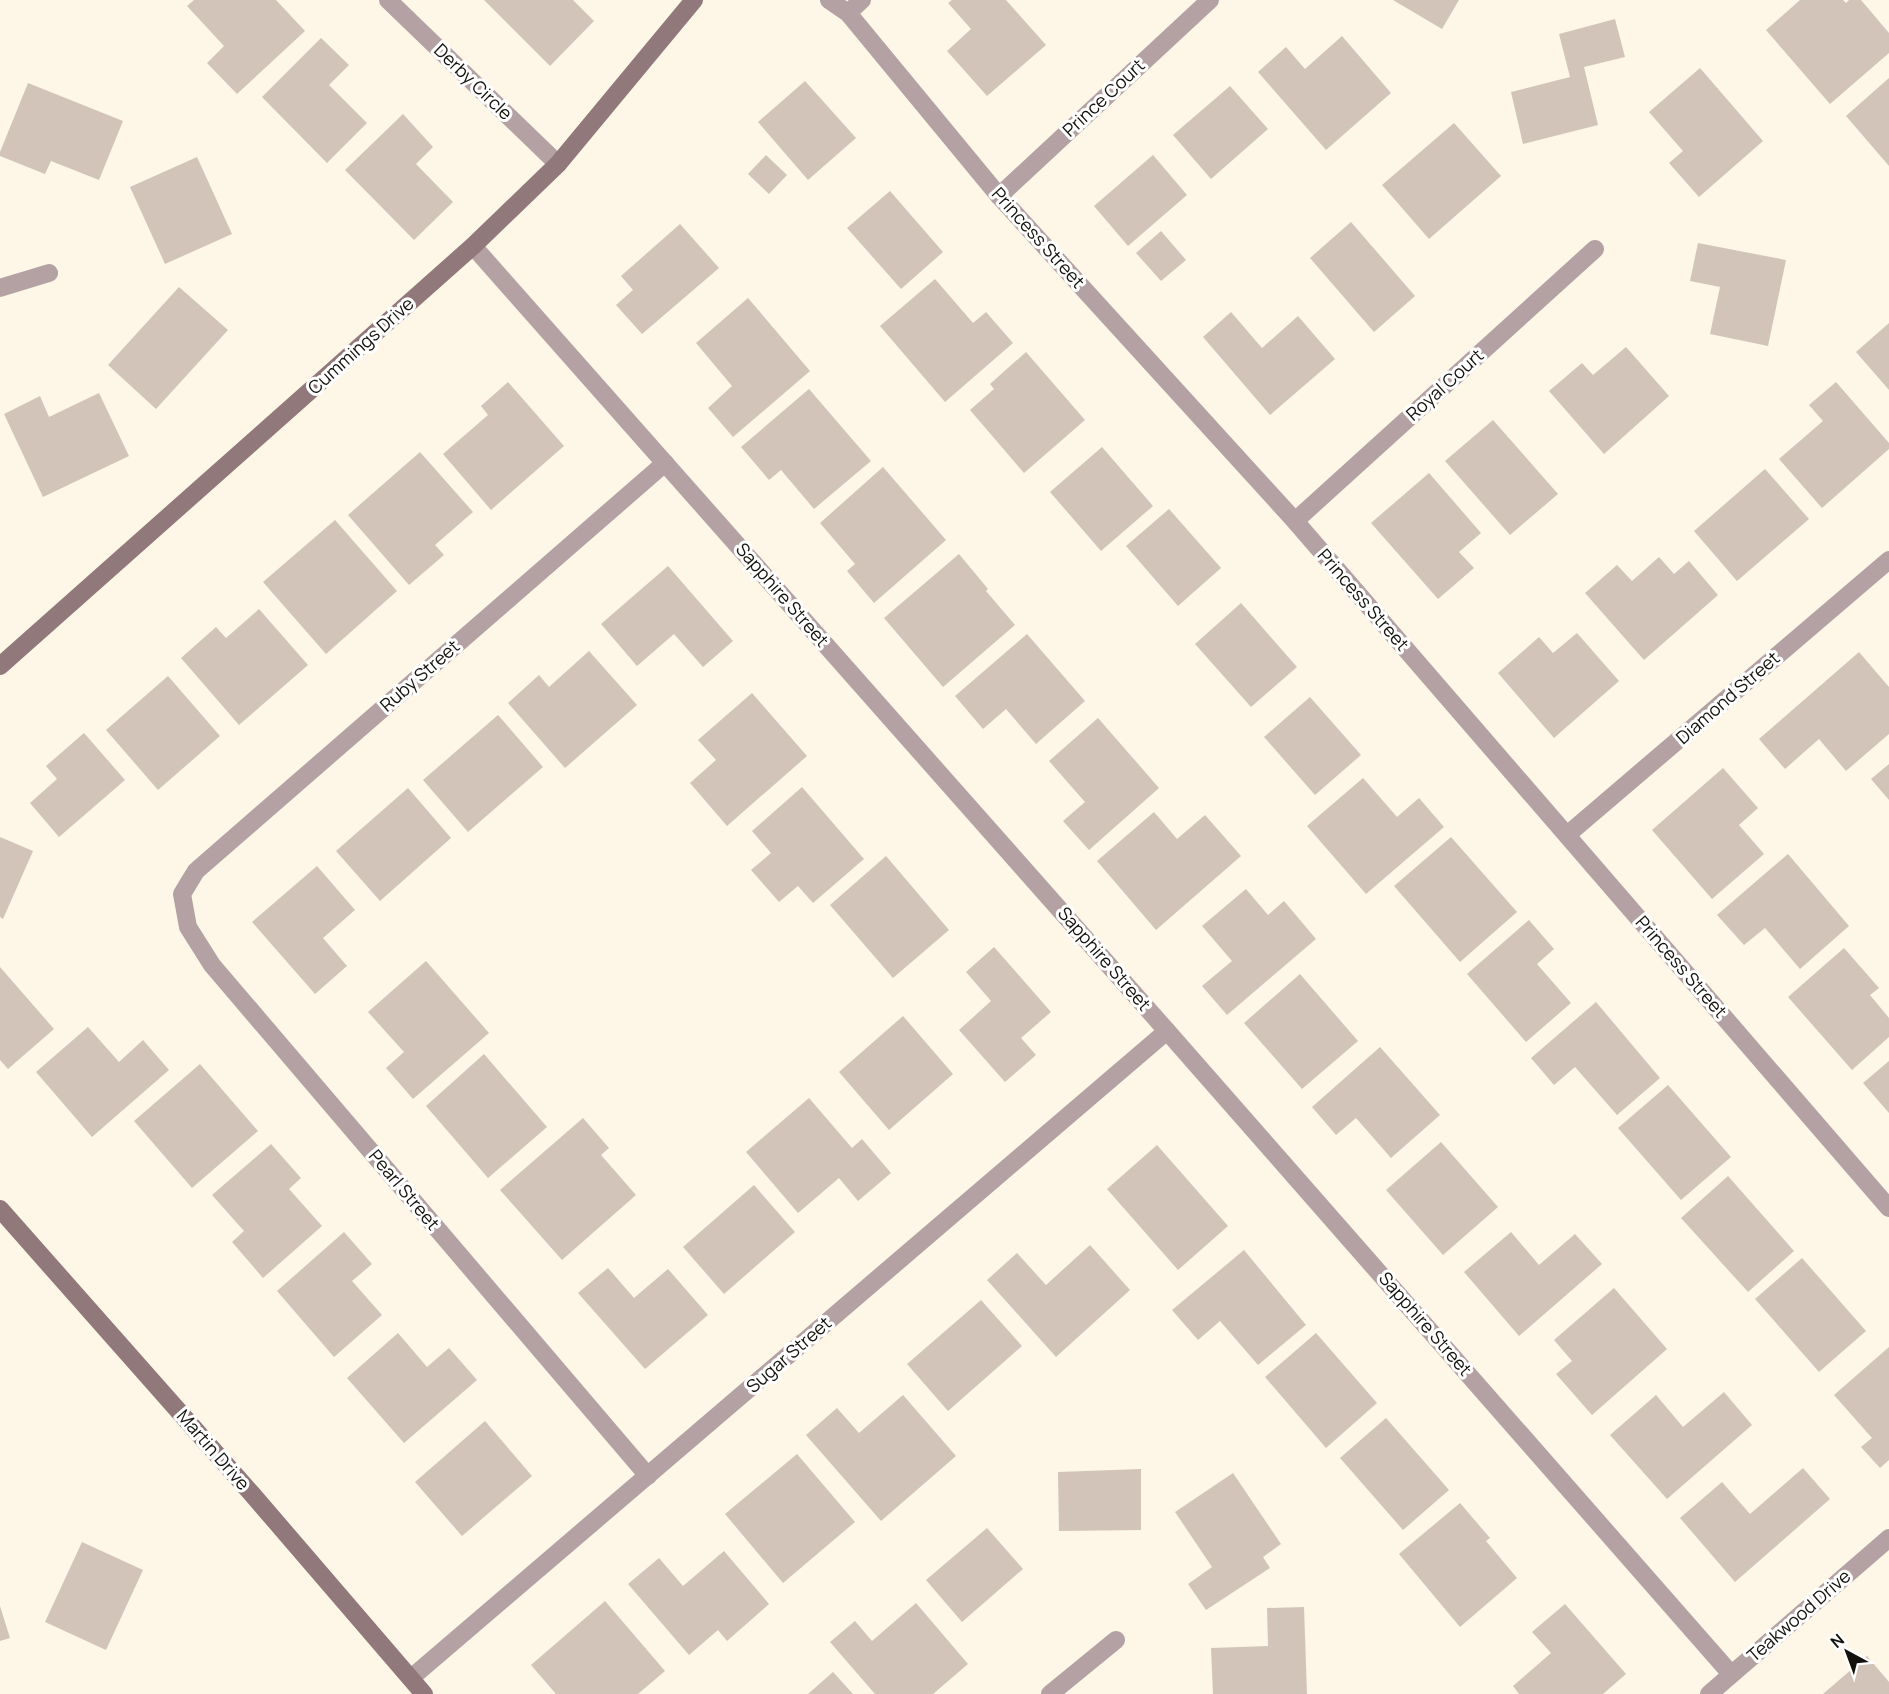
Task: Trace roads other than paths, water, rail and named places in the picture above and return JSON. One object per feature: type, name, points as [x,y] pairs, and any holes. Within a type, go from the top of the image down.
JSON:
[{"type":"street","name":"Derby Circle","points":[[388,0],[558,164]]},
{"type":"street","name":"Cummings Drive","points":[[0,666],[473,246],[558,164],[694,0]]},
{"type":"street","name":"Princess Street","points":[[829,0],[848,13],[999,196],[1295,522],[1889,1208]]},
{"type":"street","points":[[848,13],[862,0]]},
{"type":"street","name":"Prince Court","points":[[999,196],[1210,0]]},
{"type":"street","name":"Sapphire Street","points":[[473,246],[1167,1031],[1731,1674]]},
{"type":"street","name":"Royal Court","points":[[1295,522],[1596,249]]},
{"type":"street","points":[[0,288],[48,273]]},
{"type":"street","name":"Ruby Street","points":[[182,894],[196,871],[665,463]]},
{"type":"street","name":"Diamond Street","points":[[1567,835],[1888,564]]},
{"type":"street","name":"Pearl Street","points":[[182,894],[188,927],[212,965],[648,1476]]},
{"type":"street","name":"Sugar Street","points":[[411,1678],[1167,1031]]},
{"type":"street","name":"Martin Drive","points":[[0,1209],[252,1494],[424,1694]]},
{"type":"street","name":"Teakwood Drive","points":[[1709,1694],[1889,1538]]},
{"type":"street","points":[[1050,1694],[1116,1640]]}]
